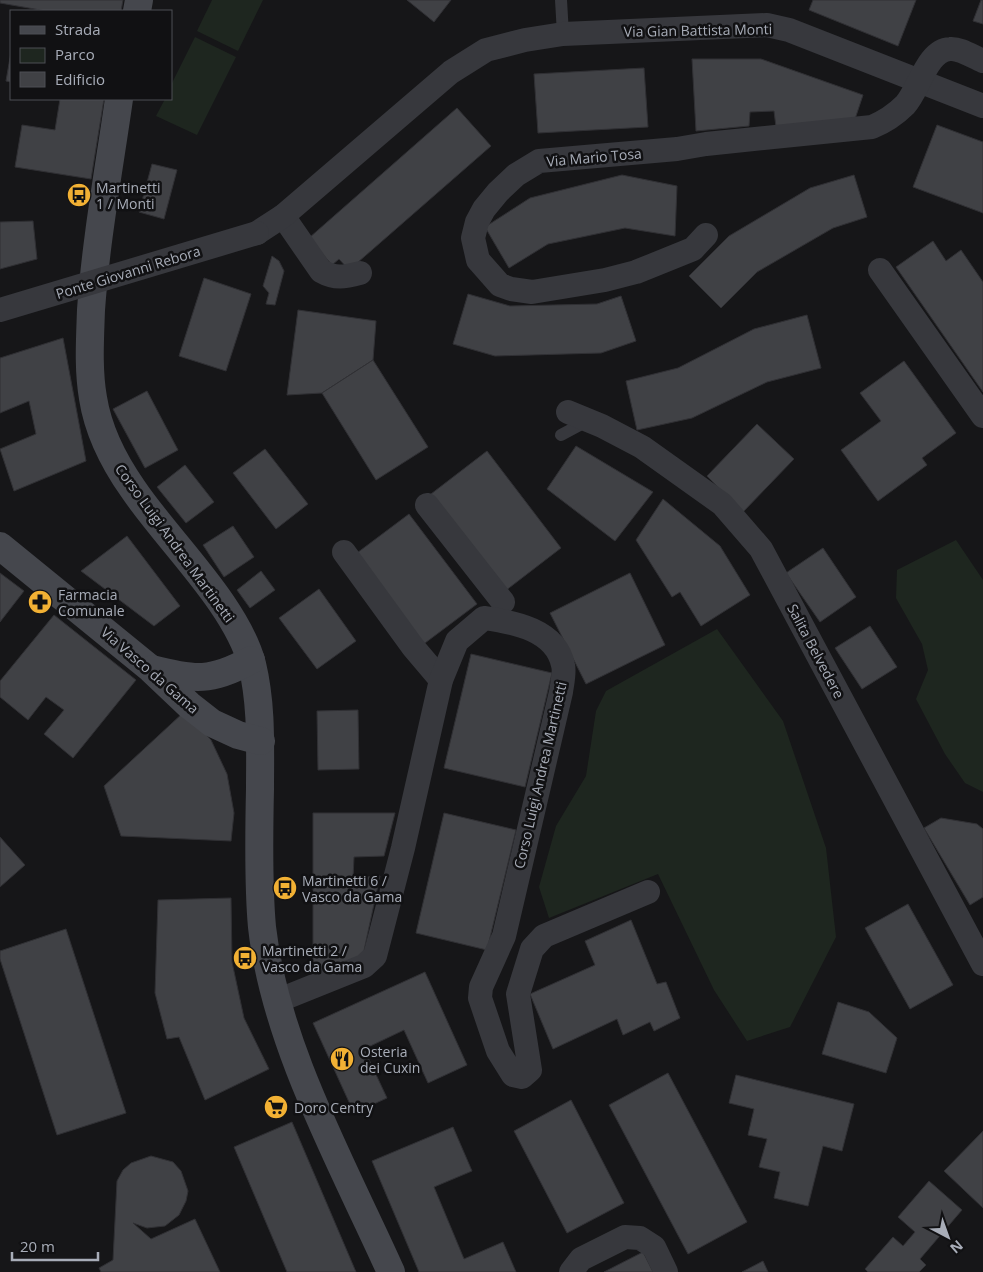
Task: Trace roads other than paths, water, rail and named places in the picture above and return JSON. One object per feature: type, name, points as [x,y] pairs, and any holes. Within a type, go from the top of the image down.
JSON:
[{"type":"street","name":"Via Gian Battista Monti","points":[[257,233],[283,216],[451,72],[486,50],[500,45],[563,34],[767,26],[789,30],[920,83],[983,106]]},
{"type":"street","points":[[920,83],[927,64],[935,56],[949,48],[983,61]]},
{"type":"street","name":"Via Mario Tosa","points":[[706,235],[693,249],[636,272],[605,280],[532,292],[511,289],[500,285],[478,260],[473,238],[477,222],[484,209],[498,192],[516,176],[538,161],[677,150],[706,144],[867,128],[882,123],[897,112],[905,105],[920,83]]},
{"type":"street","name":"Corso Luigi Andrea Martinetti","points":[[119,100],[94,266],[89,345],[92,398],[101,429],[113,457],[133,489],[219,601],[243,640],[251,660],[260,713],[262,924],[268,964],[277,1001],[302,1076],[391,1272]]},
{"type":"street","points":[[283,216],[321,271],[330,276],[343,278],[360,273]]},
{"type":"street","name":"Ponte Giovanni Rebora","points":[[0,310],[257,233]]},
{"type":"street","points":[[880,270],[983,416]]},
{"type":"street","name":"Salita Belvedere","points":[[578,416],[642,447],[722,504],[742,524],[761,549],[983,964]]},
{"type":"street","points":[[426,505],[503,602]]},
{"type":"street","name":"Via Vasco da Gama","points":[[0,546],[151,669],[189,705],[212,723],[238,735],[261,742]]},
{"type":"street","points":[[344,552],[412,648],[441,680]]},
{"type":"street","name":"Corso Luigi Andrea Martinetti","points":[[277,1001],[364,966],[375,956],[403,848],[441,680],[457,641],[484,618],[512,621],[554,642],[564,666],[561,692],[504,936],[481,987],[480,998],[498,1051],[517,1077],[527,1075],[530,1070],[518,994],[532,949],[544,936],[648,892]]},
{"type":"street","points":[[151,669],[187,678],[212,678],[251,660]]},
{"type":"street","points":[[571,1272],[581,1259],[625,1237],[640,1238],[654,1247],[666,1272]]},
{"type":"lane","points":[[561,0],[563,34]]},
{"type":"lane","points":[[561,435],[578,416]]},
{"type":"place","name":"Martinetti 1 / Monti","points":[[79,195]]},
{"type":"place","name":"Farmacia Comunale","points":[[40,602]]},
{"type":"place","name":"Martinetti 6 / Vasco da Gama","points":[[285,888]]},
{"type":"place","name":"Martinetti 2 / Vasco da Gama","points":[[245,958]]},
{"type":"place","name":"Osteria dei Cuxin","points":[[342,1059]]},
{"type":"place","name":"Doro Centry","points":[[276,1107]]}]
